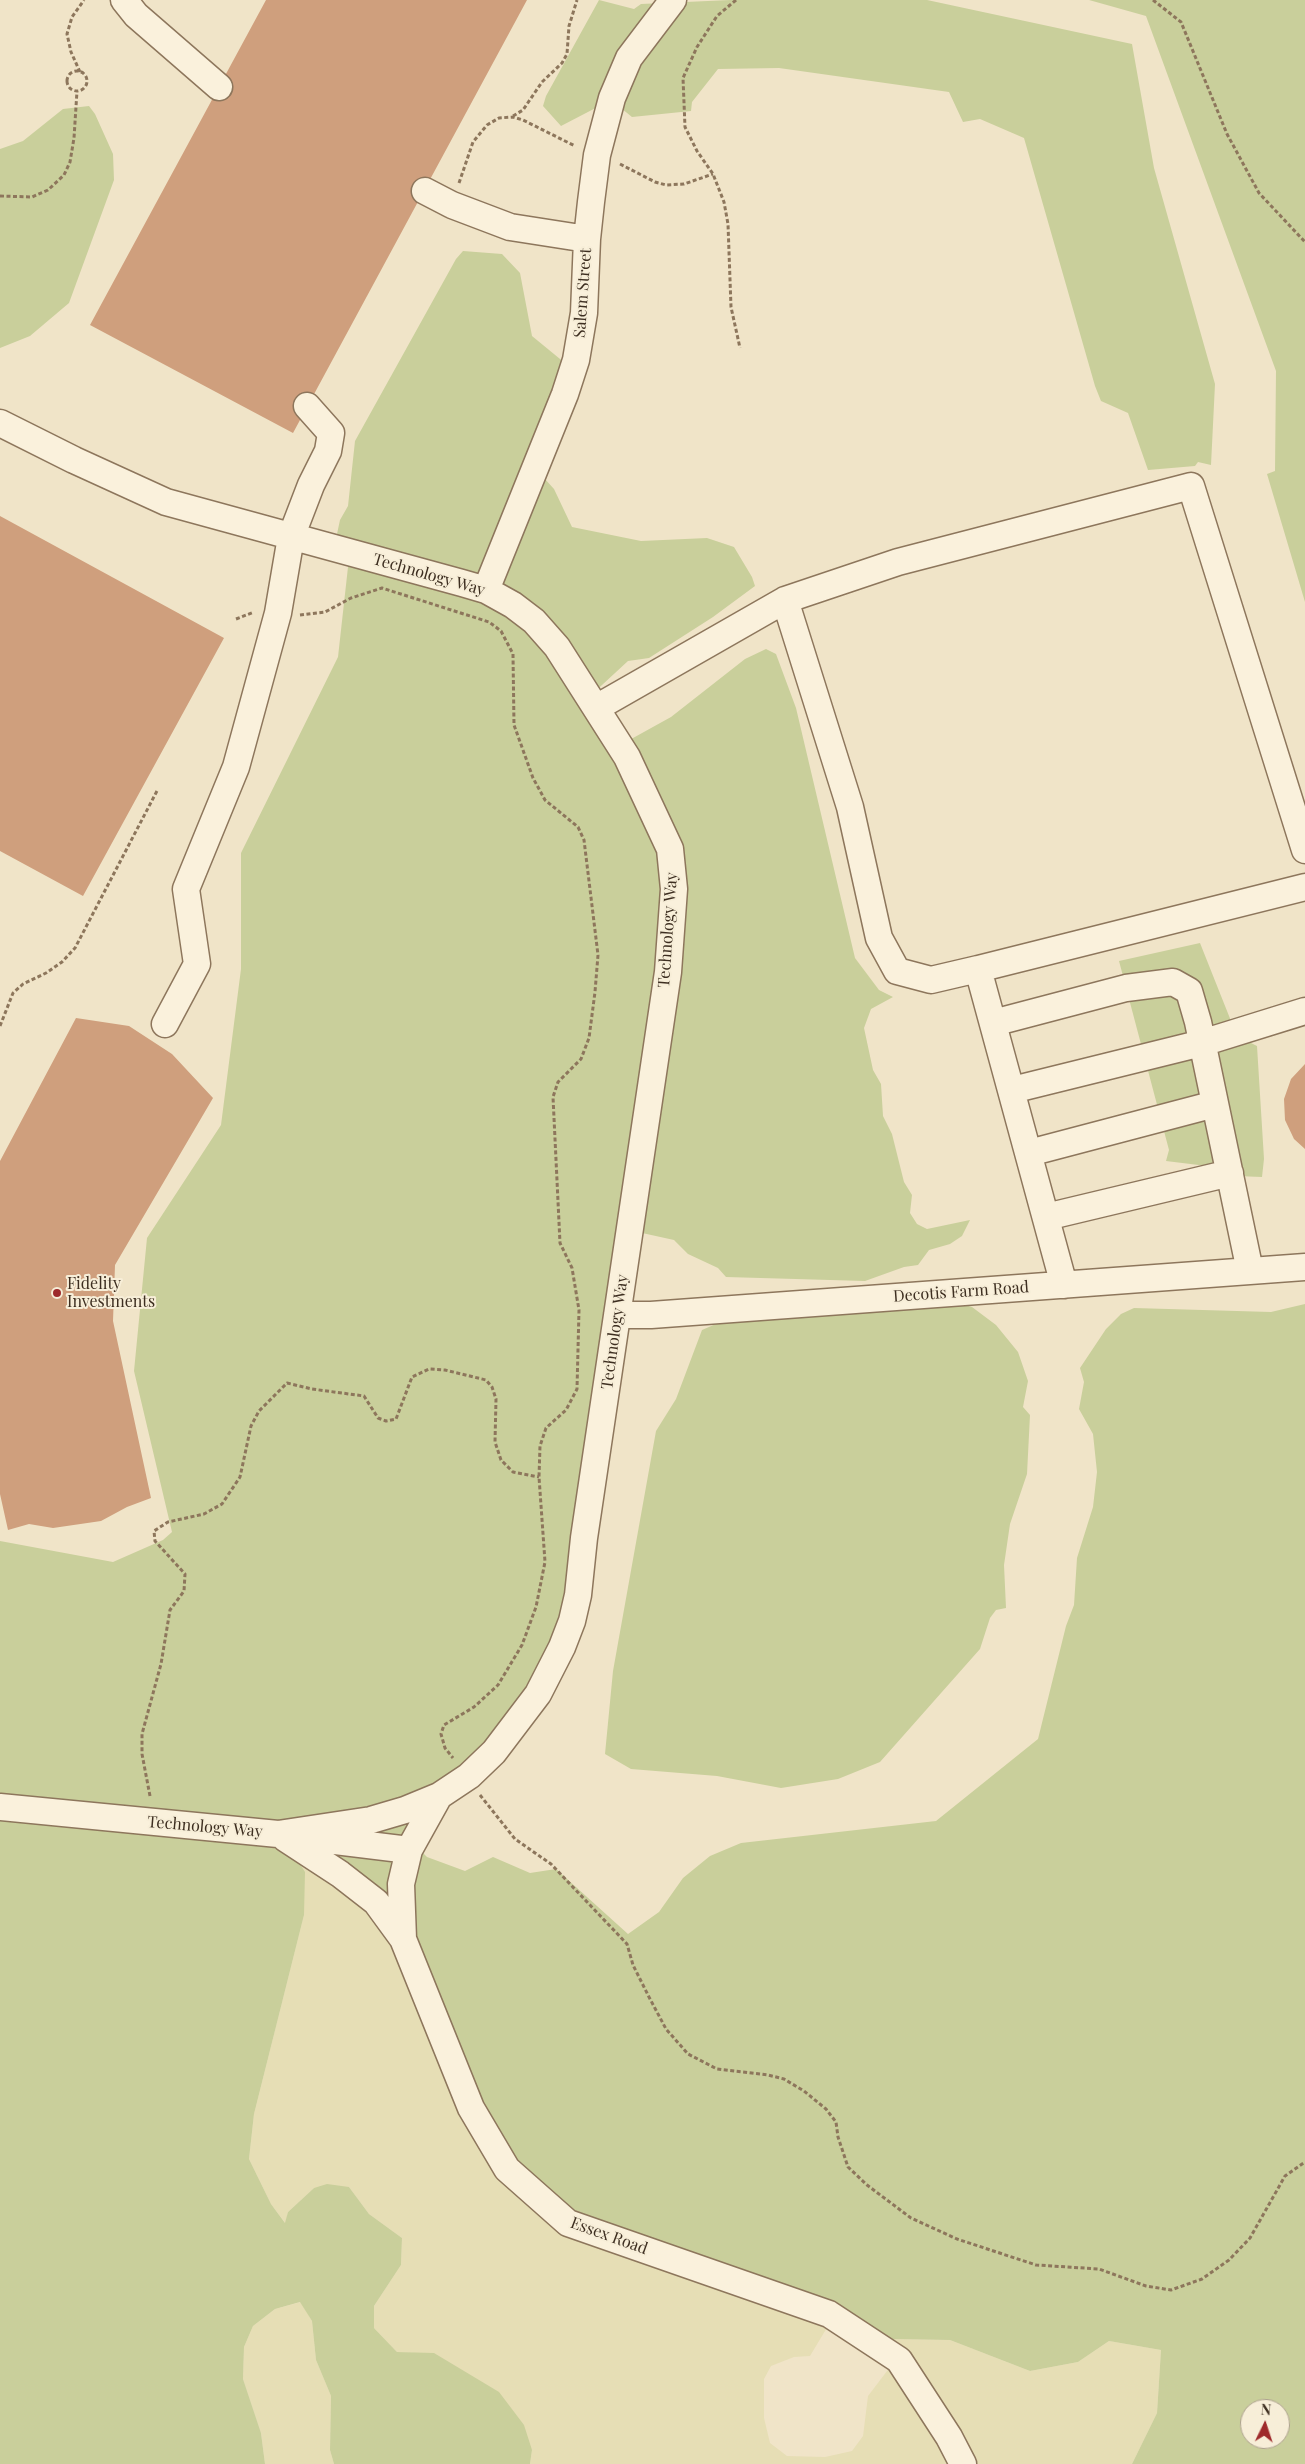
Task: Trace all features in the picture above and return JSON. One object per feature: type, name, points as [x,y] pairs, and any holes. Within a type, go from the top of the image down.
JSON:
[{"type":"street","points":[[124,0],[136,15],[219,87]]},
{"type":"street","name":"Salem Street","points":[[486,590],[565,394],[576,360],[584,312],[587,239],[597,156],[612,98],[629,58],[673,0]]},
{"type":"street","points":[[425,191],[452,205],[510,227],[587,239]]},
{"type":"street","points":[[165,1024],[197,964],[186,889],[200,850],[236,767],[278,613],[291,537],[311,485],[328,451],[331,433],[307,406]]},
{"type":"street","name":"Technology Way","points":[[0,422],[74,460],[166,502],[486,590],[513,605],[534,621],[557,647],[627,757],[670,849],[674,888],[668,972],[584,1538],[578,1594],[572,1621],[538,1694],[494,1752],[466,1778],[439,1796],[405,1810],[371,1820],[278,1834]]},
{"type":"street","points":[[596,708],[785,600],[898,562],[1191,486],[1305,850]]},
{"type":"street","points":[[785,600],[850,807],[879,938],[897,971],[931,980],[1305,887]]},
{"type":"street","points":[[978,969],[1064,1285]]},
{"type":"street","points":[[993,1023],[1126,988],[1173,982],[1189,990],[1202,1043],[1250,1272]]},
{"type":"street","points":[[1012,1090],[1202,1043],[1305,1011]]},
{"type":"street","points":[[1029,1153],[1215,1104]]},
{"type":"street","points":[[1046,1217],[1230,1173]]},
{"type":"street","name":"Decotis Farm Road","points":[[617,1315],[1305,1268]]},
{"type":"street","name":"Essex Road","points":[[439,1796],[409,1850],[401,1884],[403,1940],[471,2108],[507,2169],[568,2223],[829,2314],[899,2360],[950,2437],[963,2464]]},
{"type":"street","name":"Technology Way","points":[[0,1807],[278,1834],[409,1850]]},
{"type":"street","points":[[278,1834],[340,1874],[376,1902],[403,1940]]},
{"type":"path","points":[[80,72],[73,72],[68,76],[67,83],[70,89],[77,91],[83,89],[87,83],[86,76],[80,72],[71,52],[67,34],[72,17],[84,0]]},
{"type":"path","points":[[513,117],[522,110],[542,82],[562,63],[567,54],[569,26],[577,0]]},
{"type":"path","points":[[736,0],[717,16],[697,48],[683,78],[686,127],[698,151],[713,174],[724,202],[728,224],[731,307],[740,348]]},
{"type":"path","points":[[1153,0],[1181,22],[1227,134],[1259,193],[1305,242]]},
{"type":"path","points":[[0,196],[32,197],[48,190],[64,175],[70,162],[73,146],[77,91]]},
{"type":"path","points":[[452,205],[474,142],[487,125],[499,118],[513,117],[655,182],[684,184],[713,174]]},
{"type":"path","points":[[236,619],[257,611],[306,615],[325,612],[351,598],[382,588],[489,622],[501,631],[513,654],[514,725],[533,778],[545,800],[578,827],[584,840],[598,955],[596,992],[589,1038],[581,1059],[558,1082],[553,1097],[560,1243],[572,1268],[579,1310],[577,1389],[566,1410],[546,1428],[540,1446],[539,1477],[545,1562],[536,1607],[522,1645],[498,1685],[474,1707],[444,1725],[442,1734],[445,1748],[466,1778],[516,1838],[551,1864],[627,1944],[633,1965],[666,2029],[688,2054],[717,2069],[768,2074],[784,2079],[804,2091],[826,2109],[836,2122],[838,2137],[848,2167],[911,2218],[957,2240],[1036,2265],[1099,2269],[1146,2286],[1171,2290],[1202,2279],[1229,2260],[1250,2238],[1284,2176],[1305,2162]]},
{"type":"path","points":[[0,1026],[13,993],[23,984],[62,962],[74,948],[158,790]]},
{"type":"path","points":[[150,1796],[142,1754],[142,1734],[161,1664],[170,1610],[184,1592],[185,1574],[155,1541],[154,1531],[168,1522],[204,1514],[222,1504],[240,1477],[251,1426],[260,1411],[287,1382],[312,1389],[364,1396],[378,1418],[386,1421],[396,1419],[412,1377],[429,1369],[486,1380],[492,1387],[496,1399],[495,1442],[501,1460],[513,1472],[539,1477]]},
{"type":"shaded area","points":[[280,1831],[837,2311],[810,2356],[794,2357],[771,2366],[764,2379],[764,2418],[770,2443],[787,2456],[825,2457],[852,2451],[863,2436],[868,2396],[900,2354],[889,2341],[891,2339],[950,2340],[1030,2371],[1078,2362],[1109,2341],[1161,2350],[1157,2413],[1132,2464],[530,2464],[532,2450],[434,2354],[397,2352],[374,2328],[374,2306],[401,2265],[402,2238],[369,2214],[349,2187],[314,2188],[288,2212],[286,2224],[271,2204],[249,2159],[254,2114],[304,1915]]},
{"type":"shaded area","points":[[301,2302],[312,2321],[316,2360],[331,2396],[330,2450],[334,2464],[265,2464],[261,2433],[243,2379],[244,2347],[253,2326],[275,2309]]},
{"type":"green space","points":[[599,0],[634,9],[641,4],[730,0],[927,0],[1132,44],[1154,168],[1215,384],[1211,465],[1198,462],[1195,466],[1148,470],[1128,413],[1101,401],[1095,386],[1024,138],[980,119],[963,122],[949,92],[779,68],[718,69],[692,102],[691,111],[632,117],[611,100],[561,126],[543,106],[546,96]]},
{"type":"green space","points":[[1089,0],[1305,0],[1305,602],[1267,474],[1275,471],[1276,371],[1146,16]]},
{"type":"green space","points":[[89,106],[95,114],[113,154],[114,180],[69,303],[30,336],[0,348],[0,149],[23,141],[63,109]]},
{"type":"green space","points":[[463,251],[502,254],[520,273],[532,336],[571,368],[534,467],[554,489],[572,527],[641,541],[707,538],[734,547],[752,577],[755,586],[713,617],[649,658],[628,661],[589,697],[624,743],[671,717],[745,659],[766,649],[776,654],[796,708],[855,958],[879,990],[893,997],[871,1009],[864,1028],[873,1070],[881,1084],[883,1116],[892,1134],[904,1182],[912,1195],[910,1213],[917,1224],[927,1229],[970,1220],[962,1236],[950,1244],[929,1250],[918,1265],[904,1267],[865,1281],[726,1277],[718,1268],[688,1254],[674,1240],[633,1231],[574,1609],[541,1687],[434,1811],[423,1853],[427,1857],[465,1871],[493,1857],[530,1873],[556,1869],[628,1934],[659,1912],[683,1878],[710,1856],[741,1843],[936,1821],[1038,1739],[1066,1626],[1074,1605],[1077,1558],[1093,1507],[1097,1472],[1093,1434],[1079,1409],[1084,1382],[1080,1368],[1106,1329],[1121,1314],[1134,1308],[1271,1312],[1305,1304],[1305,2464],[1132,2464],[1157,2413],[1161,2350],[1109,2341],[1078,2362],[1030,2371],[950,2340],[891,2339],[889,2341],[538,2200],[473,2097],[405,1918],[280,1832],[305,1872],[304,1915],[254,2114],[249,2159],[271,2204],[285,2223],[288,2212],[314,2188],[327,2184],[349,2187],[369,2214],[402,2238],[401,2265],[374,2306],[374,2328],[397,2352],[434,2353],[499,2392],[524,2425],[532,2450],[530,2464],[334,2464],[330,2450],[331,2396],[316,2360],[312,2321],[300,2302],[275,2309],[253,2326],[244,2347],[243,2379],[261,2433],[265,2464],[0,2464],[0,1541],[113,1562],[163,1540],[172,1532],[134,1371],[147,1238],[221,1125],[241,969],[241,853],[338,657],[349,558],[334,548],[340,520],[348,506],[355,441],[456,259]]},
{"type":"green space","points":[[1200,943],[1231,1021],[1247,1041],[1257,1046],[1264,1159],[1262,1177],[1236,1176],[1215,1167],[1166,1161],[1169,1150],[1119,961]]},
{"type":"green space","points":[[945,1299],[972,1307],[996,1325],[1018,1352],[1028,1381],[1023,1407],[1030,1415],[1027,1474],[1010,1524],[1004,1565],[1006,1608],[996,1610],[990,1618],[980,1649],[880,1762],[838,1779],[781,1788],[717,1776],[631,1769],[605,1754],[613,1671],[656,1431],[676,1399],[702,1330],[746,1311]]},
{"type":"building","points":[[266,0],[527,0],[293,433],[90,325]]},
{"type":"building","points":[[0,516],[224,638],[83,896],[0,851]]},
{"type":"building","name":"Fidelity Investments","points":[[76,1018],[129,1026],[172,1054],[213,1098],[115,1265],[113,1321],[151,1498],[127,1507],[101,1521],[53,1528],[29,1524],[8,1530],[0,1494],[0,1161]]},
{"type":"building","points":[[1305,1064],[1305,1149],[1294,1139],[1285,1120],[1284,1099],[1291,1079]]},
{"type":"place","name":"Fidelity Investments","points":[[57,1293]]}]
